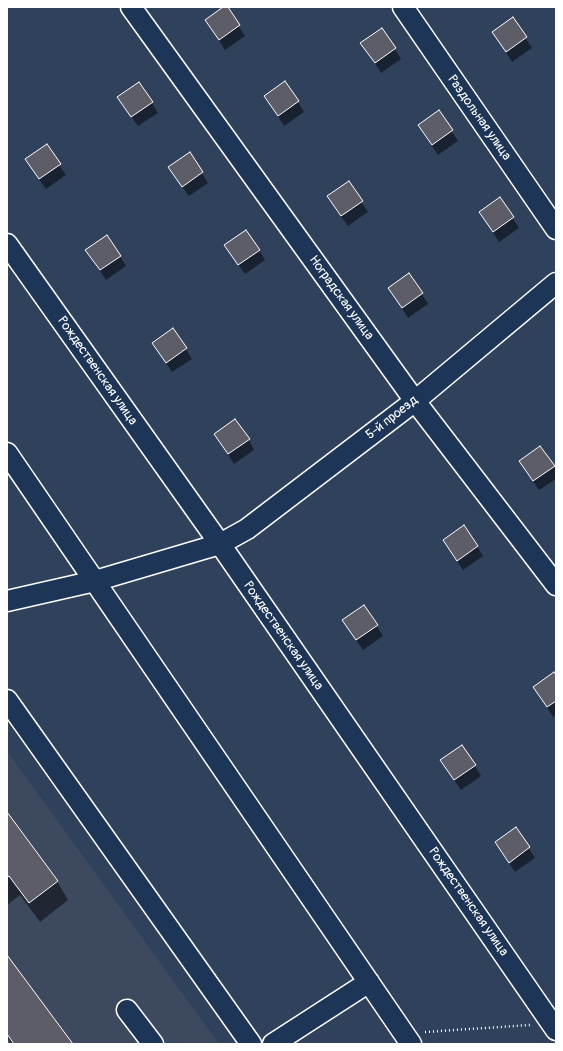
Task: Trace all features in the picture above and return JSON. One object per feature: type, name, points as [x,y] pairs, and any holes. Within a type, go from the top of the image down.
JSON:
[{"type":"street","name":"Ноградская улица","points":[[131,7],[415,401],[556,585]]},
{"type":"street","name":"Раздольная улица","points":[[403,7],[556,228]]},
{"type":"street","name":"Рождественская улица","points":[[7,244],[220,544],[554,1027]]},
{"type":"street","name":"5-й проезд","points":[[7,601],[95,581],[220,544],[247,529],[415,401],[556,283]]},
{"type":"street","points":[[7,453],[407,1038]]},
{"type":"street","points":[[7,700],[251,1044]]},
{"type":"street","points":[[273,1044],[369,982]]},
{"type":"street","points":[[127,1010],[153,1044]]},
{"type":"path","points":[[407,1038],[554,1027]]},
{"type":"shaded area","points":[[7,751],[219,1044],[7,1044]]},
{"type":"building","points":[[223,7],[228,7],[240,25],[219,40],[205,20]]},
{"type":"building","points":[[513,17],[527,37],[506,52],[492,32]]},
{"type":"building","points":[[382,28],[396,48],[375,63],[360,43]]},
{"type":"building","points":[[285,81],[299,101],[278,116],[264,96]]},
{"type":"building","points":[[139,82],[153,102],[131,117],[117,97]]},
{"type":"building","points":[[439,110],[453,130],[432,145],[418,125]]},
{"type":"building","points":[[47,144],[61,164],[39,179],[25,159]]},
{"type":"building","points":[[190,152],[203,172],[182,187],[168,167]]},
{"type":"building","points":[[349,181],[363,201],[341,216],[327,196]]},
{"type":"building","points":[[500,197],[514,217],[493,232],[479,212]]},
{"type":"building","points":[[246,230],[260,250],[238,265],[224,245]]},
{"type":"building","points":[[107,235],[121,256],[100,270],[85,250]]},
{"type":"building","points":[[409,273],[423,293],[402,308],[388,288]]},
{"type":"building","points":[[173,328],[187,348],[166,363],[152,343]]},
{"type":"building","points":[[235,419],[250,439],[228,454],[214,434]]},
{"type":"building","points":[[540,446],[555,466],[533,481],[519,461]]},
{"type":"building","points":[[464,525],[478,546],[457,561],[443,540]]},
{"type":"building","points":[[364,605],[378,625],[356,640],[342,620]]},
{"type":"building","points":[[554,672],[556,675],[556,701],[547,707],[533,687]]},
{"type":"building","points":[[462,745],[476,765],[454,780],[440,760]]},
{"type":"building","points":[[7,812],[58,881],[29,903],[9,876],[7,877]]},
{"type":"building","points":[[516,827],[530,847],[509,863],[495,842]]},
{"type":"building","points":[[7,955],[73,1044],[14,1044],[7,1034]]}]
